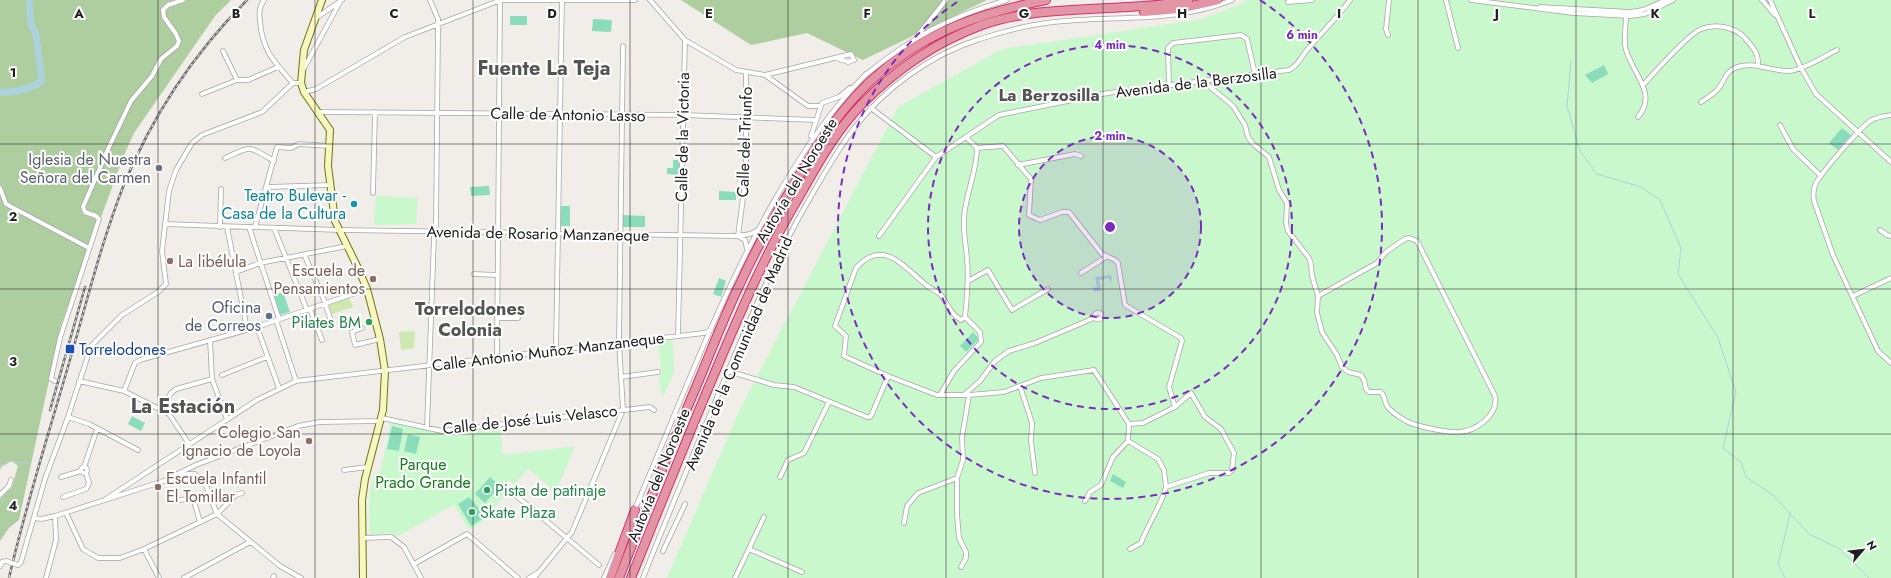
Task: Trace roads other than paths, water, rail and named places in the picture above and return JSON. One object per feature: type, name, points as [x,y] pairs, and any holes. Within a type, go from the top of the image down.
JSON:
[{"type":"highway","name":"Autovía del Noroeste","points":[[619,578],[666,460],[739,286],[786,197],[832,124],[851,100],[880,72],[909,50],[944,30],[978,16],[1046,0]]},
{"type":"highway","name":"Autovía del Noroeste","points":[[632,578],[677,462],[751,288],[772,244],[815,168],[838,132],[860,106],[888,79],[916,58],[948,39],[976,28],[1023,15],[1054,11],[1147,6],[1188,0]]},
{"type":"highway","points":[[1023,15],[1038,17],[1152,11],[1179,9],[1219,2]]},
{"type":"highway","points":[[610,578],[634,510]]},
{"type":"main road","points":[[322,2],[304,50],[301,83],[304,92],[330,130],[328,166],[335,221],[367,289],[380,339],[385,371],[381,420],[368,466],[362,500],[363,578]]},
{"type":"street","points":[[55,381],[51,378],[60,338],[99,219],[96,216],[85,212],[83,206],[109,147],[132,101],[152,76],[161,59],[177,46],[179,41],[164,17],[163,10],[168,5],[183,0]]},
{"type":"street","points":[[264,0],[259,12],[261,37],[267,52],[278,67],[293,83]]},
{"type":"street","points":[[427,427],[435,232],[438,23],[430,0]]},
{"type":"street","points":[[497,357],[498,113],[501,0]]},
{"type":"street","points":[[304,92],[316,89],[405,37],[501,0],[635,0]]},
{"type":"street","points":[[556,350],[562,0]]},
{"type":"street","points":[[650,0],[686,40],[730,67],[746,73],[765,76],[836,58]]},
{"type":"street","points":[[916,37],[946,0]]},
{"type":"street","points":[[807,147],[816,125],[820,106],[825,101],[839,97],[866,74],[916,37],[976,9],[1006,0]]},
{"type":"street","name":"Avenida de la Comunidad de Madrid","points":[[643,578],[767,278],[782,247],[828,167],[852,131],[871,108],[889,91],[932,60],[955,48],[978,39],[1038,24],[1062,21],[1180,14],[1219,2],[1232,0]]},
{"type":"street","points":[[1288,2],[1312,0]]},
{"type":"street","name":"Avenida de la Berzosilla","points":[[936,157],[999,115],[1108,93],[1289,70],[1299,64],[1308,50],[1341,13],[1350,0]]},
{"type":"street","points":[[1388,34],[1386,29],[1389,0]]},
{"type":"street","points":[[1446,0],[1458,48]]},
{"type":"street","points":[[1471,0],[1573,13],[1626,16],[1645,14],[1673,0]]},
{"type":"street","points":[[1518,6],[1630,12],[1643,10],[1666,0]]},
{"type":"street","points":[[1762,0],[1770,7],[1779,20]]},
{"type":"street","points":[[1770,0],[1801,68],[1816,94],[1891,162]]},
{"type":"street","points":[[322,2],[325,7],[341,1]]},
{"type":"street","points":[[316,18],[341,1]]},
{"type":"street","points":[[301,74],[308,64],[341,1]]},
{"type":"street","points":[[1626,16],[1625,48],[1639,79],[1644,84],[1646,94],[1645,109],[1638,117]]},
{"type":"street","points":[[1644,84],[1691,36],[1701,29],[1710,27],[1731,29],[1741,35],[1757,53],[1758,66]]},
{"type":"street","points":[[1169,85],[1168,48],[1173,43],[1241,35],[1248,39],[1255,74]]},
{"type":"street","name":"Calle de la Victoria","points":[[678,335],[686,40]]},
{"type":"street","points":[[534,578],[568,539],[623,410],[619,343],[623,46]]},
{"type":"street","points":[[223,50],[237,80]]},
{"type":"street","points":[[1701,102],[1719,88],[1723,78],[1736,68],[1744,66],[1758,66],[1790,71],[1801,68],[1837,50]]},
{"type":"street","points":[[202,94],[237,80],[248,80],[278,67]]},
{"type":"street","name":"Calle del Triunfo","points":[[738,236],[746,175],[746,73]]},
{"type":"street","name":"Avenida de la Comunidad de Madrid","points":[[604,578],[747,249],[807,147],[842,99],[866,74]]},
{"type":"street","points":[[765,76],[808,106],[820,106]]},
{"type":"street","points":[[1204,81],[1232,106],[1245,125],[1248,137],[1252,144],[1269,157],[1279,190],[1287,203],[1286,223],[1288,231],[1295,242],[1309,258],[1318,296],[1317,313],[1322,332],[1337,355],[1342,367],[1348,372],[1361,376],[1364,380],[1366,389],[1369,392],[1381,392],[1387,407],[1406,421],[1420,426],[1457,432],[1469,430],[1484,422],[1493,412],[1497,403],[1495,396],[1417,241],[1413,239],[1405,239],[1386,252],[1378,264],[1318,296]]},
{"type":"street","points":[[0,566],[2,562],[18,565],[21,562],[45,479],[68,417],[91,346],[122,315],[158,292],[166,284],[162,251],[168,190],[176,170],[186,152],[196,138],[262,112],[293,83],[301,83]]},
{"type":"street","points":[[871,108],[936,157],[879,236]]},
{"type":"street","name":"Calle de Antonio Lasso","points":[[319,112],[622,114],[816,120]]},
{"type":"street","points":[[373,193],[375,112]]},
{"type":"street","points":[[1891,115],[1871,120],[1821,176],[1815,185],[1813,193],[1814,202],[1833,255],[1878,351],[1891,363]]},
{"type":"street","points":[[1780,125],[1793,149],[1821,176]]},
{"type":"street","points":[[940,395],[954,371],[981,342],[980,332],[965,317],[968,281],[967,259],[964,243],[964,214],[977,159],[977,148],[966,137]]},
{"type":"street","points":[[255,228],[278,147],[291,148],[299,144],[330,146]]},
{"type":"street","points":[[977,148],[1003,146],[1031,179],[1029,215],[1040,220],[1062,212],[1069,212],[1106,257],[1115,260],[1118,263],[1125,305],[1181,338],[1182,341],[1169,388],[1175,407]]},
{"type":"street","points":[[225,158],[248,148],[253,148],[274,161]]},
{"type":"street","points":[[1018,165],[1075,154],[1081,156]]},
{"type":"street","points":[[267,187],[330,186]]},
{"type":"street","points":[[0,188],[6,204],[89,248]]},
{"type":"street","points":[[220,226],[221,188]]},
{"type":"street","name":"Avenida de Rosario Manzaneque","points":[[165,224],[339,230],[738,236],[750,234],[758,230]]},
{"type":"street","points":[[227,227],[247,329]]},
{"type":"street","points":[[249,227],[296,381]]},
{"type":"street","points":[[274,228],[322,340]]},
{"type":"street","points":[[1880,230],[1886,235],[1891,236]]},
{"type":"street","points":[[738,236],[745,240],[747,249]]},
{"type":"street","points":[[236,272],[260,263],[347,246]]},
{"type":"street","points":[[304,254],[332,324]]},
{"type":"street","points":[[965,317],[960,320],[953,315],[941,295],[926,285],[902,262],[886,255],[877,255],[861,262],[856,268],[835,326],[846,336],[844,356],[888,376],[940,395],[967,395],[1004,392],[1041,378],[1094,370],[1129,424],[1128,441],[1113,457],[1101,485],[1090,492],[1085,501]]},
{"type":"street","points":[[1081,272],[1106,257]]},
{"type":"street","points":[[968,281],[988,270],[1012,310],[1048,289]]},
{"type":"street","points":[[474,274],[497,275]]},
{"type":"street","points":[[1853,296],[1891,278]]},
{"type":"street","points":[[124,391],[137,361],[309,310],[367,289]]},
{"type":"street","points":[[497,318],[518,318]]},
{"type":"street","points":[[961,567],[966,558],[966,552],[959,538],[957,478],[963,460],[962,437],[967,395],[995,361],[1009,351],[1035,343],[1094,318]]},
{"type":"street","points":[[257,326],[279,388]]},
{"type":"street","points":[[362,328],[352,332],[355,346],[380,339]]},
{"type":"street","name":"Calle Antonio Muñoz Manzaneque","points":[[106,499],[226,419],[279,388],[296,381],[704,333],[711,330]]},
{"type":"street","points":[[210,340],[212,379],[226,419]]},
{"type":"street","points":[[222,375],[267,357]]},
{"type":"street","points":[[728,371],[774,385],[794,387],[866,417],[870,417],[888,376]]},
{"type":"street","points":[[621,377],[658,372]]},
{"type":"street","points":[[161,410],[171,393],[176,389],[212,379]]},
{"type":"street","points":[[79,381],[124,391],[161,410],[171,417],[189,444]]},
{"type":"street","points":[[1020,386],[1032,423],[1030,441],[1035,473]]},
{"type":"street","points":[[1129,424],[1143,423],[1175,407],[1191,393],[1205,418],[1221,429],[1234,453],[1232,470],[1229,472],[1209,473],[1166,486]]},
{"type":"street","points":[[780,477],[788,460],[804,453],[829,402]]},
{"type":"street","name":"Calle de José Luis Velasco","points":[[164,481],[196,465],[298,426],[320,422],[381,420],[442,430],[650,407],[654,410]]},
{"type":"street","points":[[68,417],[89,424],[138,450]]},
{"type":"street","points":[[63,497],[86,489],[89,482],[84,470],[98,429]]},
{"type":"street","points":[[1128,441],[1158,459],[1164,470],[1166,486],[1163,497],[1148,525],[1141,543],[1130,549]]},
{"type":"street","points":[[195,474],[196,465]]},
{"type":"street","points":[[344,470],[368,466]]},
{"type":"street","points":[[61,477],[84,470]]},
{"type":"street","points":[[34,518],[41,519],[66,513],[164,481],[188,474],[195,474],[205,483],[217,514],[280,566],[301,578]]},
{"type":"street","points":[[904,523],[907,506],[918,493],[957,478]]},
{"type":"street","points":[[0,495],[9,486],[11,480]]},
{"type":"street","points":[[129,483],[127,486],[130,492]]},
{"type":"street","points":[[507,488],[598,565]]},
{"type":"street","points":[[66,513],[82,549],[91,555],[102,559],[120,558],[144,549],[217,514],[236,495],[242,493]]},
{"type":"street","points":[[178,500],[194,500],[200,522]]},
{"type":"street","points":[[663,551],[685,504]]},
{"type":"street","points":[[46,578],[56,540],[54,516]]},
{"type":"street","points":[[736,578],[764,517]]},
{"type":"street","points":[[414,564],[468,534],[518,578]]},
{"type":"street","points":[[362,538],[391,536],[404,547],[421,578]]},
{"type":"street","points":[[660,536],[668,540]]},
{"type":"street","points":[[184,578],[250,542]]},
{"type":"street","points":[[144,549],[159,578]]},
{"type":"street","points":[[749,549],[802,572]]},
{"type":"street","points":[[529,578],[537,573]]},
{"type":"water","points":[[1111,275],[1112,281],[1110,281],[1109,278],[1099,280],[1101,291],[1094,292],[1093,288],[1097,287],[1095,277]]},
{"type":"waterway","points":[[0,92],[22,90],[42,81],[36,34],[31,25],[29,0]]},
{"type":"waterway","points":[[1571,61],[1567,106],[1580,151],[1597,174],[1641,187],[1660,200],[1681,248],[1678,274],[1718,338],[1736,392],[1723,448],[1741,462],[1746,477],[1773,495],[1809,534],[1840,549],[1869,578]]},
{"type":"waterway","points":[[0,466],[9,461],[30,464]]},
{"type":"waterway","points":[[1785,578],[1778,564],[1790,514]]},
{"type":"railway","points":[[9,578],[29,500],[93,278],[123,187],[147,136],[176,88],[209,42],[247,0]]},
{"type":"railway","points":[[50,410],[85,287]]},
{"type":"place","name":"Iglesia de Nuestra Señora del Carmen","points":[[159,168]]},
{"type":"place","name":"Teatro Bulevar - Casa de la Cultura","points":[[354,204]]},
{"type":"place","name":"La libélula","points":[[170,261]]},
{"type":"place","name":"Escuela de Pensamientos","points":[[373,279]]},
{"type":"place","name":"Oficina de Correos","points":[[269,316]]},
{"type":"place","name":"Pilates BM","points":[[369,322]]},
{"type":"place","name":"Torrelodones","points":[[70,349]]},
{"type":"place","name":"Colegio San Ignacio de Loyola","points":[[309,441]]},
{"type":"place","name":"Escuela Infantil El Tomillar","points":[[158,487]]},
{"type":"place","name":"Pista de patinaje","points":[[487,490]]},
{"type":"place","name":"Skate Plaza","points":[[472,512]]},
{"type":"district","name":"Fuente La Teja","points":[[544,68]]},
{"type":"district","name":"La Berzosilla","points":[[1049,95]]},
{"type":"district","name":"Torrelodones Colonia","points":[[470,319]]},
{"type":"district","name":"La Estación","points":[[183,406]]},
{"type":"park label","name":"Parque Prado Grande","points":[[423,473]]}]
